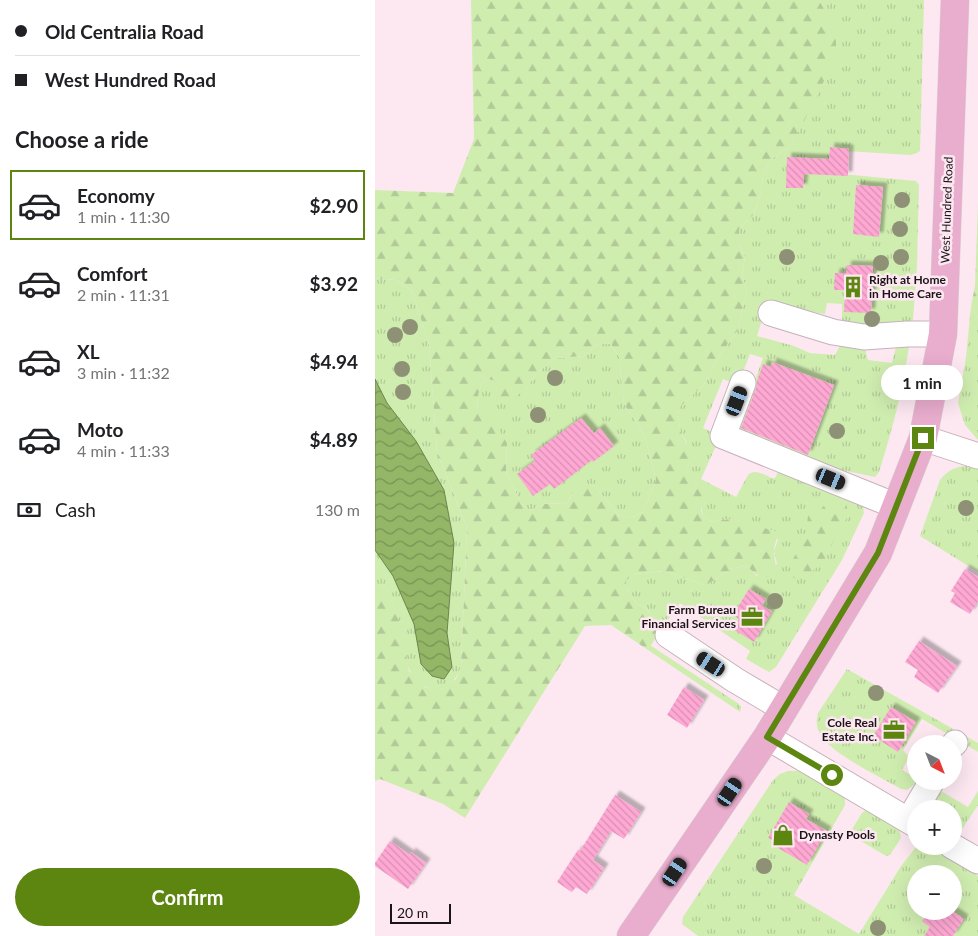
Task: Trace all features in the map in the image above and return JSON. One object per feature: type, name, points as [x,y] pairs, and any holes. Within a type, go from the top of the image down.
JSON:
[{"type":"main road","name":"West Hundred Road","points":[[631,936],[767,737],[878,553],[923,438],[943,334],[955,0]]},
{"type":"street","points":[[771,313],[833,332],[864,337],[943,334]]},
{"type":"street","points":[[743,383],[723,436],[896,506]]},
{"type":"street","points":[[923,438],[978,456]]},
{"type":"street","points":[[668,635],[735,680],[784,709]]},
{"type":"street","points":[[767,737],[907,819]]},
{"type":"street","points":[[962,852],[978,862]]},
{"type":"green space","points":[[471,0],[819,0],[836,31],[836,57],[792,145],[770,160],[763,176],[760,197],[753,215],[739,229],[739,243],[745,257],[742,275],[747,291],[737,331],[721,353],[705,383],[681,406],[677,415],[681,433],[690,450],[690,460],[686,472],[704,493],[701,508],[703,516],[712,522],[735,519],[756,532],[764,528],[775,531],[777,539],[774,550],[775,575],[759,576],[747,566],[733,568],[704,585],[665,571],[633,574],[626,581],[626,588],[637,604],[647,609],[662,628],[648,650],[611,625],[585,626],[465,818],[443,804],[380,779],[375,781],[375,582],[387,588],[401,625],[409,671],[425,687],[441,689],[456,679],[461,666],[467,528],[437,452],[429,344],[412,291],[396,280],[375,278],[375,190],[453,193],[474,139]],"holes":[[[599,343],[611,344],[619,357],[624,404],[645,436],[656,480],[643,512],[631,518],[618,514],[596,488],[582,485],[574,491],[567,503],[544,504],[530,511],[521,503],[506,472],[507,443],[488,412],[477,407],[479,390],[485,379],[493,380],[498,386],[498,398],[506,403],[525,390],[536,374],[555,358],[584,356]]]},
{"type":"green space","points":[[819,0],[924,0],[920,151],[911,155],[845,151],[842,174],[916,181],[919,185],[917,265],[913,320],[911,324],[842,326],[842,304],[827,303],[825,314],[767,304],[757,336],[794,346],[810,353],[835,355],[843,340],[864,345],[868,360],[892,363],[897,343],[908,343],[909,347],[897,410],[879,472],[875,477],[837,469],[736,432],[763,358],[750,354],[740,380],[733,383],[723,379],[703,428],[719,435],[719,439],[701,479],[736,497],[751,473],[757,472],[775,478],[779,470],[859,503],[863,507],[864,513],[842,560],[776,667],[769,672],[746,659],[750,651],[680,603],[662,628],[647,609],[637,604],[626,588],[626,581],[633,574],[665,571],[704,585],[733,568],[747,566],[757,576],[777,564],[774,551],[778,539],[747,529],[738,520],[727,519],[712,522],[703,516],[697,484],[689,479],[686,472],[690,460],[677,415],[681,406],[705,383],[721,353],[737,331],[747,291],[742,275],[745,257],[739,243],[739,229],[753,215],[760,197],[763,176],[770,160],[792,145],[800,127],[823,7]]},
{"type":"green space","points":[[978,203],[978,318],[971,306],[975,286]]},
{"type":"green space","points":[[375,278],[396,280],[412,291],[429,344],[437,452],[467,528],[461,666],[458,674],[450,684],[438,689],[426,687],[418,682],[412,674],[408,666],[399,620],[387,588],[375,582]]},
{"type":"green space","points":[[971,306],[978,318],[978,440],[965,425],[958,403],[966,357]]},
{"type":"green space","points":[[599,343],[611,344],[619,357],[624,404],[645,436],[656,480],[643,512],[631,518],[618,514],[596,488],[574,491],[567,503],[544,504],[530,511],[521,503],[506,472],[507,443],[477,407],[479,390],[485,379],[493,380],[499,386],[525,390],[536,374],[555,358],[584,356]]},
{"type":"green space","points":[[972,465],[978,468],[978,572],[920,536],[940,480],[946,473],[954,469]]},
{"type":"green space","points":[[840,497],[847,506],[847,518],[839,529],[825,560],[806,577],[796,579],[790,576],[790,564],[805,539],[808,516],[814,510],[821,509],[830,499]]},
{"type":"green space","points":[[650,645],[739,704],[741,707],[740,712],[648,650]]},
{"type":"green space","points":[[847,669],[978,743],[978,752],[963,743],[963,735],[949,735],[922,719],[912,735],[907,735],[907,743],[903,750],[907,755],[907,761],[902,770],[907,773],[907,790],[901,789],[845,757],[826,742],[817,727],[818,713]]},
{"type":"green space","points":[[788,771],[801,771],[842,793],[845,799],[845,805],[794,895],[859,934],[910,855],[944,855],[960,865],[907,865],[907,920],[962,920],[962,866],[978,876],[978,936],[698,936],[682,924],[683,917],[773,780],[780,774]]},
{"type":"green space","points":[[941,791],[956,800],[934,800],[935,795]]},
{"type":"green space","points":[[978,791],[978,805],[962,829],[962,803],[968,807]]},
{"type":"green space","points":[[866,810],[871,811],[899,828],[901,838],[890,855],[886,856],[849,834],[862,813]]},
{"type":"water","points":[[375,379],[387,403],[416,441],[444,490],[454,543],[447,633],[452,667],[444,679],[432,676],[421,664],[414,624],[393,576],[375,550]]},
{"type":"building","points":[[830,147],[849,149],[848,176],[804,174],[803,188],[786,188],[787,157],[829,159]]},
{"type":"building","points":[[856,185],[883,187],[879,237],[853,234]]},
{"type":"building","name":"Right at Home in Home Care","points":[[847,265],[873,266],[871,313],[844,312],[845,290],[834,290],[835,273],[846,273]]},
{"type":"building","points":[[772,362],[834,385],[808,455],[741,428],[763,364],[771,367]]},
{"type":"building","points":[[581,418],[594,433],[600,428],[614,446],[554,489],[550,484],[533,496],[517,474],[535,461],[531,455]]},
{"type":"building","points":[[965,569],[978,577],[978,601],[970,614],[950,602],[955,593],[951,591]]},
{"type":"building","name":"Farm Bureau Financial Services","points":[[749,589],[766,599],[762,606],[772,611],[754,642],[733,629],[739,619],[733,615]]},
{"type":"building","points":[[919,641],[957,666],[938,693],[914,677],[918,670],[905,662]]},
{"type":"building","points":[[684,687],[704,700],[687,728],[667,715]]},
{"type":"building","name":"Cole Real Estate Inc.","points":[[891,707],[916,722],[898,752],[873,736]]},
{"type":"building","points":[[615,795],[641,812],[624,839],[611,831],[593,860],[604,868],[587,894],[576,887],[572,892],[557,882],[578,850],[580,851]]},
{"type":"building","points":[[789,802],[809,814],[806,819],[827,831],[807,865],[773,845],[772,840],[768,838]]},
{"type":"building","points":[[390,841],[410,855],[411,852],[426,863],[408,889],[375,866],[375,863]]},
{"type":"building","points":[[964,919],[953,936],[924,936],[930,927],[922,921]]},
{"type":"place","name":"Right at Home in Home Care","points":[[853,287]]},
{"type":"place","name":"Farm Bureau Financial Services","points":[[752,617]]},
{"type":"place","name":"Cole Real Estate Inc.","points":[[894,730]]},
{"type":"place","name":"Dynasty Pools","points":[[783,835]]},
{"type":"route","points":[[832,775],[767,737],[878,553],[923,438]]}]
